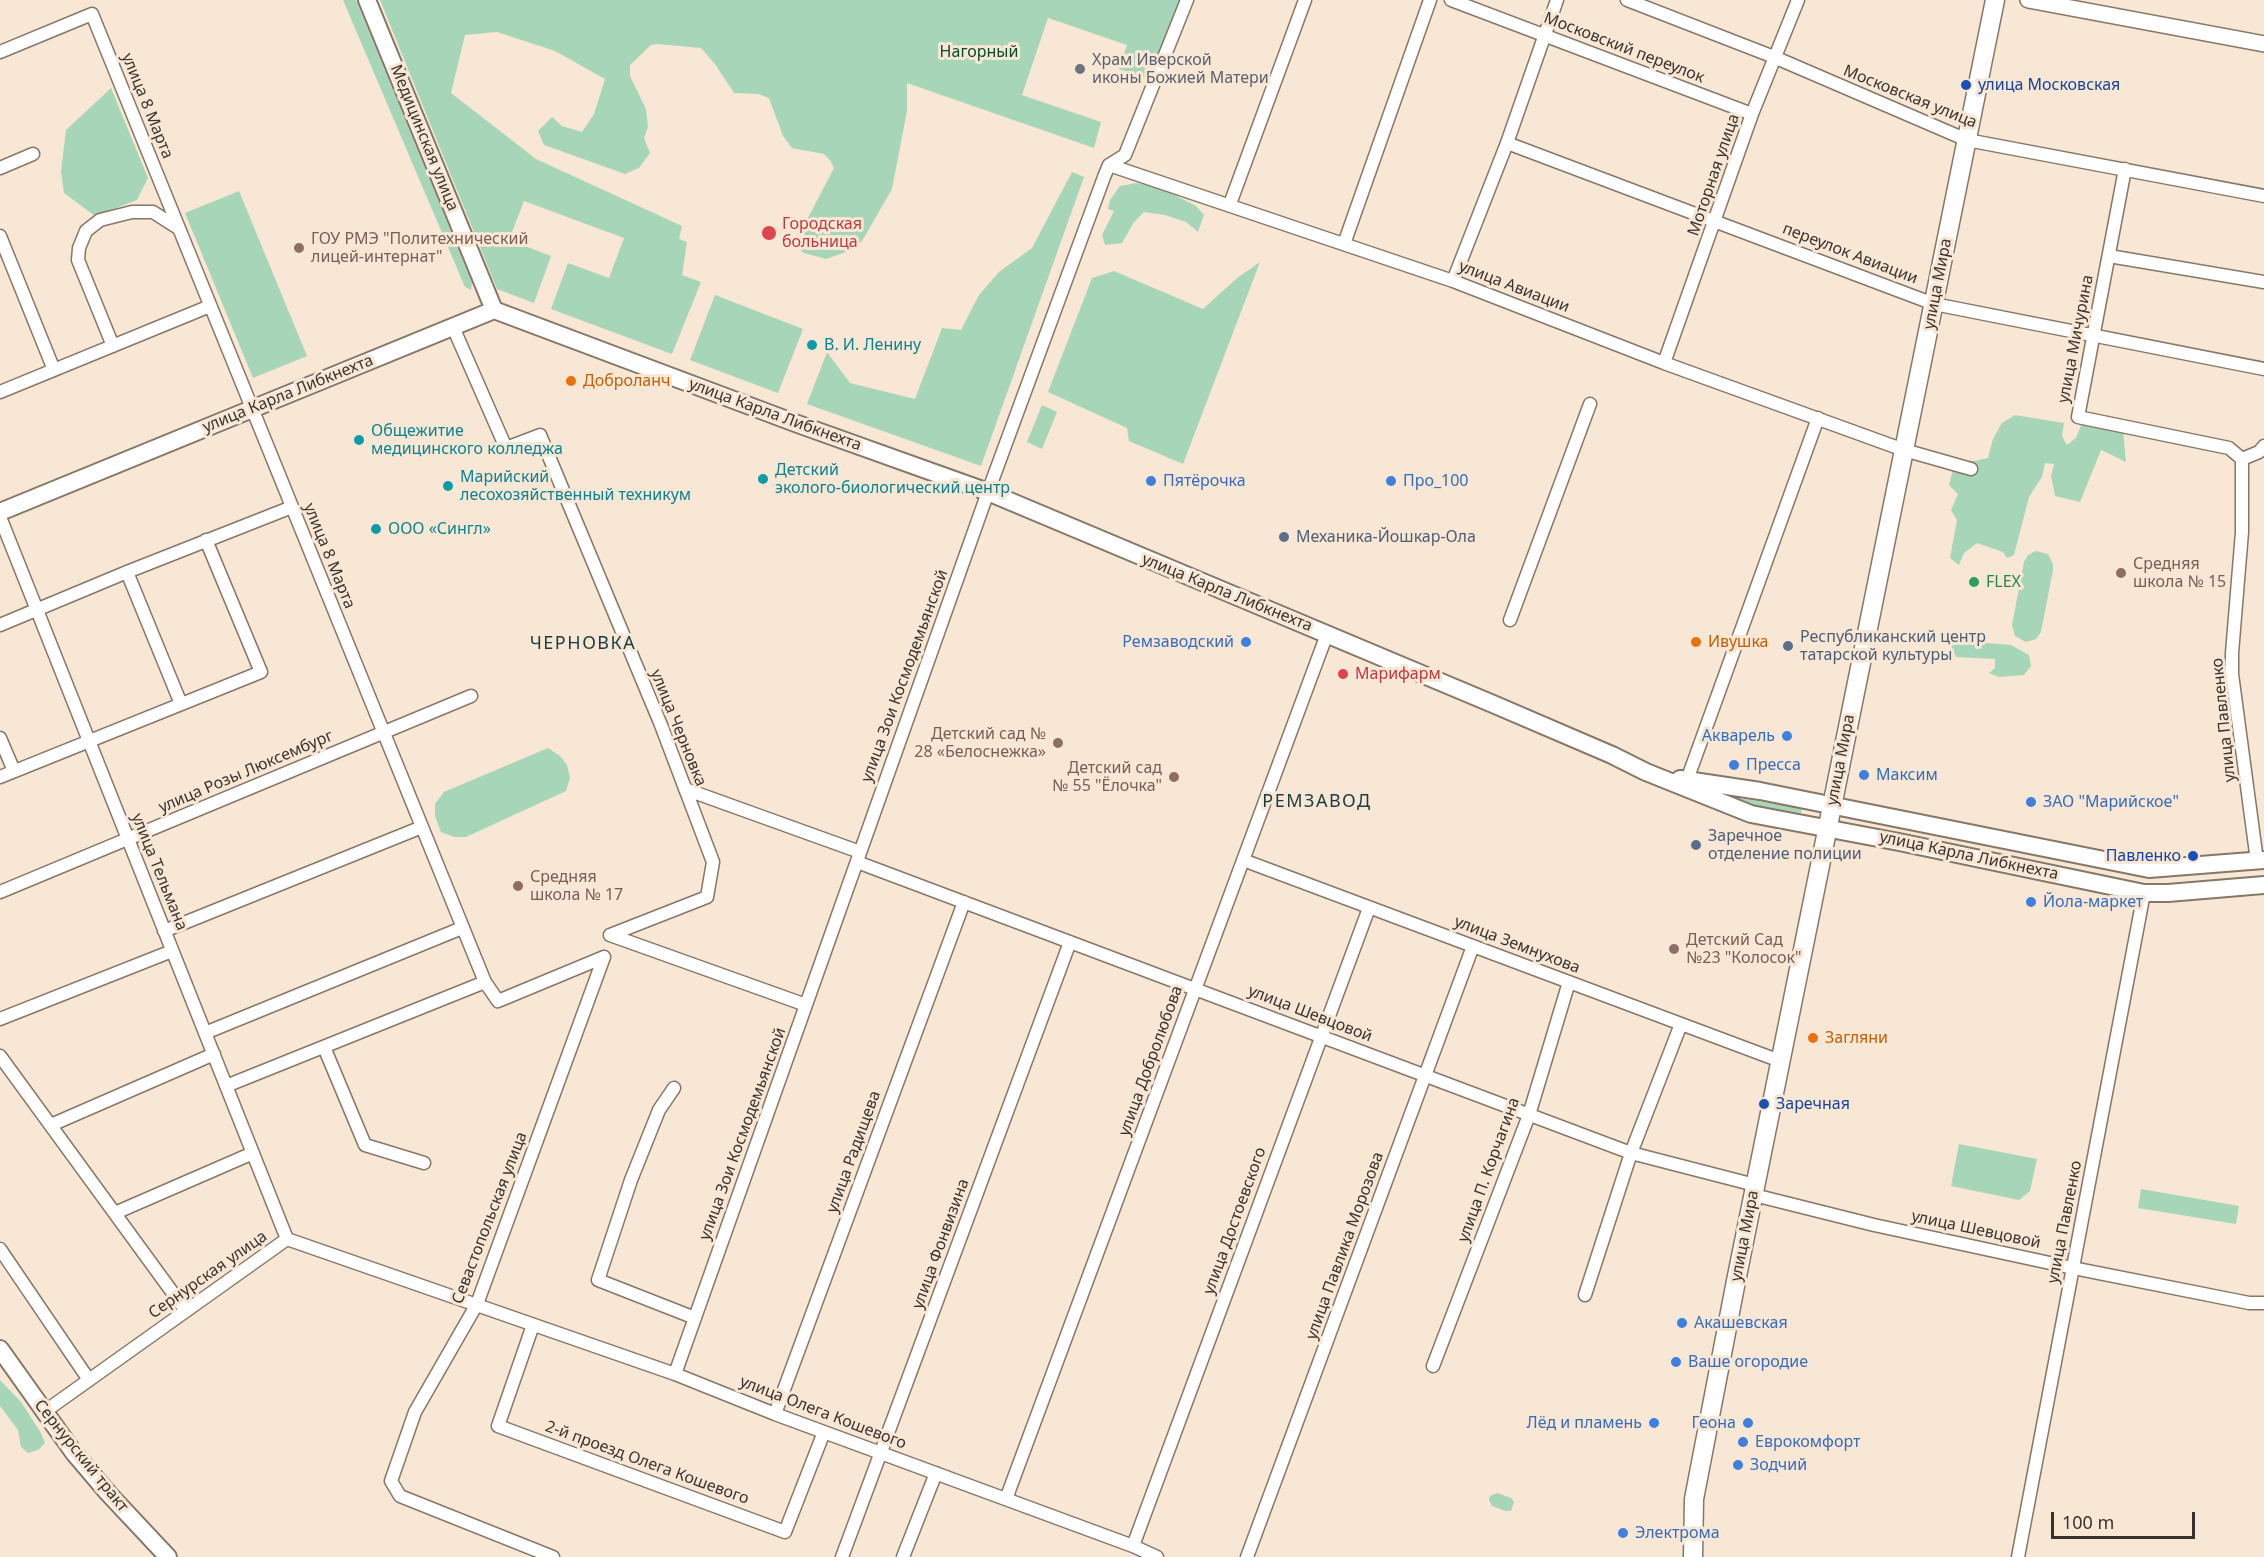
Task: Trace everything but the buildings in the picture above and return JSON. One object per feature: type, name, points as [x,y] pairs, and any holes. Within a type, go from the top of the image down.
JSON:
[{"type":"main road","name":"Медицинская улица","points":[[368,0],[494,310]]},
{"type":"main road","name":"улица Мира","points":[[1693,1557],[1694,1499],[1780,1060],[1995,0]]},
{"type":"main road","name":"улица Карла Либкнехта","points":[[0,512],[494,310],[795,423],[988,492],[1612,755],[1646,772],[1751,814],[2144,893],[2262,885]]},
{"type":"main road","name":"улица Карла Либкнехта","points":[[1646,772],[1760,791],[2149,869],[2261,860]]},
{"type":"main road","points":[[2261,860],[2262,885]]},
{"type":"main road","name":"Сернурский тракт","points":[[0,1349],[74,1453],[168,1557]]},
{"type":"street","name":"улица Зои Космодемьянской","points":[[675,1374],[988,492],[1109,165],[1125,155],[1187,0]]},
{"type":"street","points":[[1230,204],[1305,0]]},
{"type":"street","points":[[1344,244],[1430,0]]},
{"type":"street","name":"Московский переулок","points":[[1451,0],[1752,114]]},
{"type":"street","points":[[1453,281],[1507,143],[1557,0]]},
{"type":"street","name":"Московская улица","points":[[1627,0],[1774,57],[1967,140],[2264,196]]},
{"type":"street","name":"Моторная улица","points":[[1664,363],[1716,222],[1752,114],[1798,0]]},
{"type":"street","points":[[2028,0],[2264,44]]},
{"type":"street","name":"улица 8 Марта","points":[[0,52],[92,14],[484,982],[498,1001],[604,957]]},
{"type":"street","name":"переулок Авиации","points":[[1507,143],[1934,303],[2264,369]]},
{"type":"street","points":[[0,168],[33,154]]},
{"type":"street","name":"улица Авиации","points":[[1109,165],[1453,281],[1664,363],[1904,450],[1971,469]]},
{"type":"street","name":"улица Мичурина","points":[[2125,169],[2078,417],[2229,448],[2242,459]]},
{"type":"street","points":[[113,346],[78,260],[79,248],[86,231],[100,220],[132,213],[153,213],[178,228]]},
{"type":"street","points":[[0,236],[54,370]]},
{"type":"street","points":[[2109,256],[2264,282]]},
{"type":"street","points":[[0,392],[210,306]]},
{"type":"street","name":"улица Черновка","points":[[453,327],[506,448],[540,435],[661,725],[713,862],[707,897],[610,935],[806,1005]]},
{"type":"street","points":[[1510,620],[1590,404]]},
{"type":"street","points":[[1687,780],[1818,418]]},
{"type":"street","points":[[2242,459],[2259,452],[2264,446]]},
{"type":"street","name":"улица Павленко","points":[[2242,459],[2242,532],[2232,674],[2261,860]]},
{"type":"street","points":[[0,625],[292,507]]},
{"type":"street","name":"улица Тельмана","points":[[0,517],[287,1239]]},
{"type":"street","points":[[0,777],[261,672],[206,540]]},
{"type":"street","points":[[127,572],[181,704]]},
{"type":"street","name":"улица Добролюбова","points":[[1006,1498],[1327,634]]},
{"type":"street","name":"улица Розы Люксембург","points":[[0,892],[471,696]]},
{"type":"street","points":[[0,738],[14,771]]},
{"type":"street","name":"улица Шевцовой","points":[[685,789],[858,857],[964,902],[1631,1153],[1874,1225],[2073,1268],[2249,1303],[2264,1303]]},
{"type":"street","points":[[164,930],[422,828]]},
{"type":"street","name":"улица Земнухова","points":[[1243,860],[1780,1060]]},
{"type":"street","name":"улица Павленко","points":[[2018,1557],[2144,893]]},
{"type":"street","name":"улица Радищева","points":[[775,1414],[964,902]]},
{"type":"street","name":"улица Достоевского","points":[[1133,1546],[1369,908]]},
{"type":"street","points":[[205,1033],[462,928]]},
{"type":"street","name":"улица Фонвизина","points":[[842,1557],[1070,942]]},
{"type":"street","name":"улица Павлика Морозова","points":[[1247,1557],[1473,946]]},
{"type":"street","points":[[0,1019],[172,951]]},
{"type":"street","name":"Севастопольская улица","points":[[552,1557],[400,1496],[391,1481],[415,1412],[477,1304],[604,957]]},
{"type":"street","points":[[226,1086],[484,982]]},
{"type":"street","name":"улица П. Корчагина","points":[[1432,1366],[1529,1114],[1569,982]]},
{"type":"street","points":[[1585,1295],[1631,1153],[1681,1024]]},
{"type":"street","points":[[324,1047],[365,1145],[424,1163]]},
{"type":"street","points":[[51,1125],[214,1054]]},
{"type":"street","points":[[0,1056],[186,1311]]},
{"type":"street","points":[[674,1088],[659,1110],[631,1180],[598,1280],[695,1318]]},
{"type":"street","points":[[115,1213],[253,1153]]},
{"type":"street","name":"Сернурская улица","points":[[44,1412],[287,1239],[477,1304]]},
{"type":"street","points":[[0,1249],[89,1380]]},
{"type":"street","name":"улица Олега Кошевого","points":[[477,1304],[675,1374],[775,1414],[1133,1546],[1156,1557]]},
{"type":"street","name":"2-й проезд Олега Кошевого","points":[[533,1325],[498,1426],[763,1524],[785,1532],[824,1432]]},
{"type":"street","points":[[903,1557],[936,1473]]},
{"type":"green space","points":[[343,0],[356,0],[472,283],[471,290],[465,287]]},
{"type":"green space","name":"Нагорный","points":[[380,0],[1180,0],[1148,79],[1119,69],[1127,45],[1048,18],[1022,95],[1101,122],[1094,148],[907,83],[907,111],[892,189],[862,241],[849,251],[826,259],[804,253],[798,248],[797,239],[834,168],[830,160],[824,154],[792,148],[783,136],[769,98],[758,94],[734,93],[715,64],[701,48],[651,45],[630,65],[630,76],[646,109],[648,127],[644,138],[650,153],[639,168],[625,174],[544,145],[538,131],[552,117],[562,126],[582,132],[594,114],[605,79],[555,51],[497,32],[465,35],[451,93],[536,159],[682,226],[679,239],[687,242],[682,275],[701,282],[672,354],[551,309],[568,263],[609,278],[624,238],[524,201],[509,240],[551,256],[534,303],[497,289]]},
{"type":"green space","points":[[111,88],[148,178],[137,200],[95,216],[64,193],[61,171],[66,130]]},
{"type":"green space","points":[[1072,172],[1084,177],[981,466],[807,404],[827,352],[850,383],[915,399],[942,328],[961,330],[979,295],[999,272],[1032,248]]},
{"type":"green space","points":[[1136,183],[1159,187],[1196,206],[1204,215],[1198,232],[1186,222],[1165,215],[1144,212],[1134,222],[1122,243],[1105,245],[1102,235],[1114,211],[1108,209],[1110,200],[1120,186]]},
{"type":"green space","points":[[239,191],[307,356],[253,378],[185,213]]},
{"type":"green space","points":[[1260,262],[1183,464],[1129,441],[1127,428],[1048,392],[1092,278],[1114,271],[1203,309],[1237,278]]},
{"type":"green space","points":[[715,295],[803,329],[778,393],[690,360]]},
{"type":"green space","points":[[1042,405],[1057,412],[1042,449],[1027,442]]},
{"type":"green space","points":[[2015,415],[2064,423],[2062,436],[2067,445],[2076,438],[2083,420],[2123,430],[2126,462],[2101,450],[2080,502],[2055,496],[2051,476],[2054,464],[2045,463],[2042,477],[2029,497],[2014,555],[2007,558],[2003,552],[1977,543],[1964,553],[1959,565],[1950,558],[1957,520],[1951,510],[1958,494],[1949,485],[1955,462],[1988,458],[1993,439],[2002,423]]},
{"type":"green space","points":[[2036,551],[2048,554],[2053,570],[2041,632],[2036,639],[2026,642],[2015,636],[2012,625],[2024,562],[2028,555]]},
{"type":"green space","points":[[1959,633],[1986,643],[2011,645],[2029,655],[2031,666],[2024,675],[1999,677],[1989,673],[1995,668],[1995,659],[1956,657],[1949,641]]},
{"type":"green space","points":[[548,748],[560,756],[567,765],[570,778],[566,791],[466,837],[454,837],[441,832],[435,816],[435,804],[444,792]]},
{"type":"green space","points":[[1725,796],[1802,808],[1801,813],[1742,804]]},
{"type":"green space","points":[[1959,1144],[2037,1159],[2030,1191],[2019,1200],[1951,1186]]},
{"type":"green space","points":[[2141,1189],[2239,1206],[2236,1224],[2138,1208]]},
{"type":"green space","points":[[0,1380],[21,1402],[41,1433],[45,1443],[38,1450],[28,1453],[21,1447],[18,1430],[0,1406]]},
{"type":"green space","points":[[1497,1493],[1511,1498],[1514,1502],[1511,1511],[1492,1506],[1490,1496]]},
{"type":"place","name":"Храм Иверской иконы Божией Матери","points":[[1080,69]]},
{"type":"place","name":"улица Московская","points":[[1966,85]]},
{"type":"place","name":"Городская больница","points":[[769,233]]},
{"type":"place","name":"ГОУ РМЭ \"Политехнический лицей-интернат\"","points":[[299,248]]},
{"type":"place","name":"В. И. Ленину","points":[[812,345]]},
{"type":"place","name":"Доброланч","points":[[571,381]]},
{"type":"place","name":"Общежитие медицинского колледжа","points":[[359,440]]},
{"type":"place","name":"Детский эколого-биологический центр","points":[[763,479]]},
{"type":"place","name":"Пятёрочка","points":[[1151,481]]},
{"type":"place","name":"Про_100","points":[[1391,481]]},
{"type":"place","name":"Марийский лесохозяйственный техникум","points":[[448,486]]},
{"type":"place","name":"ООО «Сингл»","points":[[376,529]]},
{"type":"place","name":"Механика-Йошкар-Ола","points":[[1284,537]]},
{"type":"place","name":"Средняя школа № 15","points":[[2121,573]]},
{"type":"place","name":"FLEX","points":[[1974,582]]},
{"type":"place","name":"Ремзаводский","points":[[1246,642]]},
{"type":"place","name":"Ивушка","points":[[1696,642]]},
{"type":"place","name":"Республиканский центр татарской культуры","points":[[1788,646]]},
{"type":"place","name":"Марифарм","points":[[1343,674]]},
{"type":"place","name":"Акварель","points":[[1787,736]]},
{"type":"place","name":"Детский сад № 28 «Белоснежка»","points":[[1058,743]]},
{"type":"place","name":"Пресса","points":[[1734,765]]},
{"type":"place","name":"Максим","points":[[1864,775]]},
{"type":"place","name":"Детский сад № 55 \"Ёлочка\"","points":[[1174,777]]},
{"type":"place","name":"ЗАО \"Марийское\"","points":[[2031,802]]},
{"type":"place","name":"Заречное отделение полиции","points":[[1696,845]]},
{"type":"place","name":"Павленко","points":[[2193,856]]},
{"type":"place","name":"Средняя школа № 17","points":[[518,886]]},
{"type":"place","name":"Йола-маркет","points":[[2031,902]]},
{"type":"place","name":"Детский Сад №23 \"Колосок\"","points":[[1674,949]]},
{"type":"place","name":"Загляни","points":[[1813,1038]]},
{"type":"place","name":"Заречная","points":[[1764,1104]]},
{"type":"place","name":"Акашевская","points":[[1682,1323]]},
{"type":"place","name":"Ваше огородие","points":[[1676,1362]]},
{"type":"place","name":"Лёд и пламень","points":[[1654,1423]]},
{"type":"place","name":"Геона","points":[[1748,1423]]},
{"type":"place","name":"Еврокомфорт","points":[[1743,1442]]},
{"type":"place","name":"Зодчий","points":[[1738,1465]]},
{"type":"place","name":"Электрома","points":[[1623,1533]]},
{"type":"district","name":"ЧЕРНОВКА","points":[[583,644]]},
{"type":"district","name":"РЕМЗАВОД","points":[[1317,802]]}]
